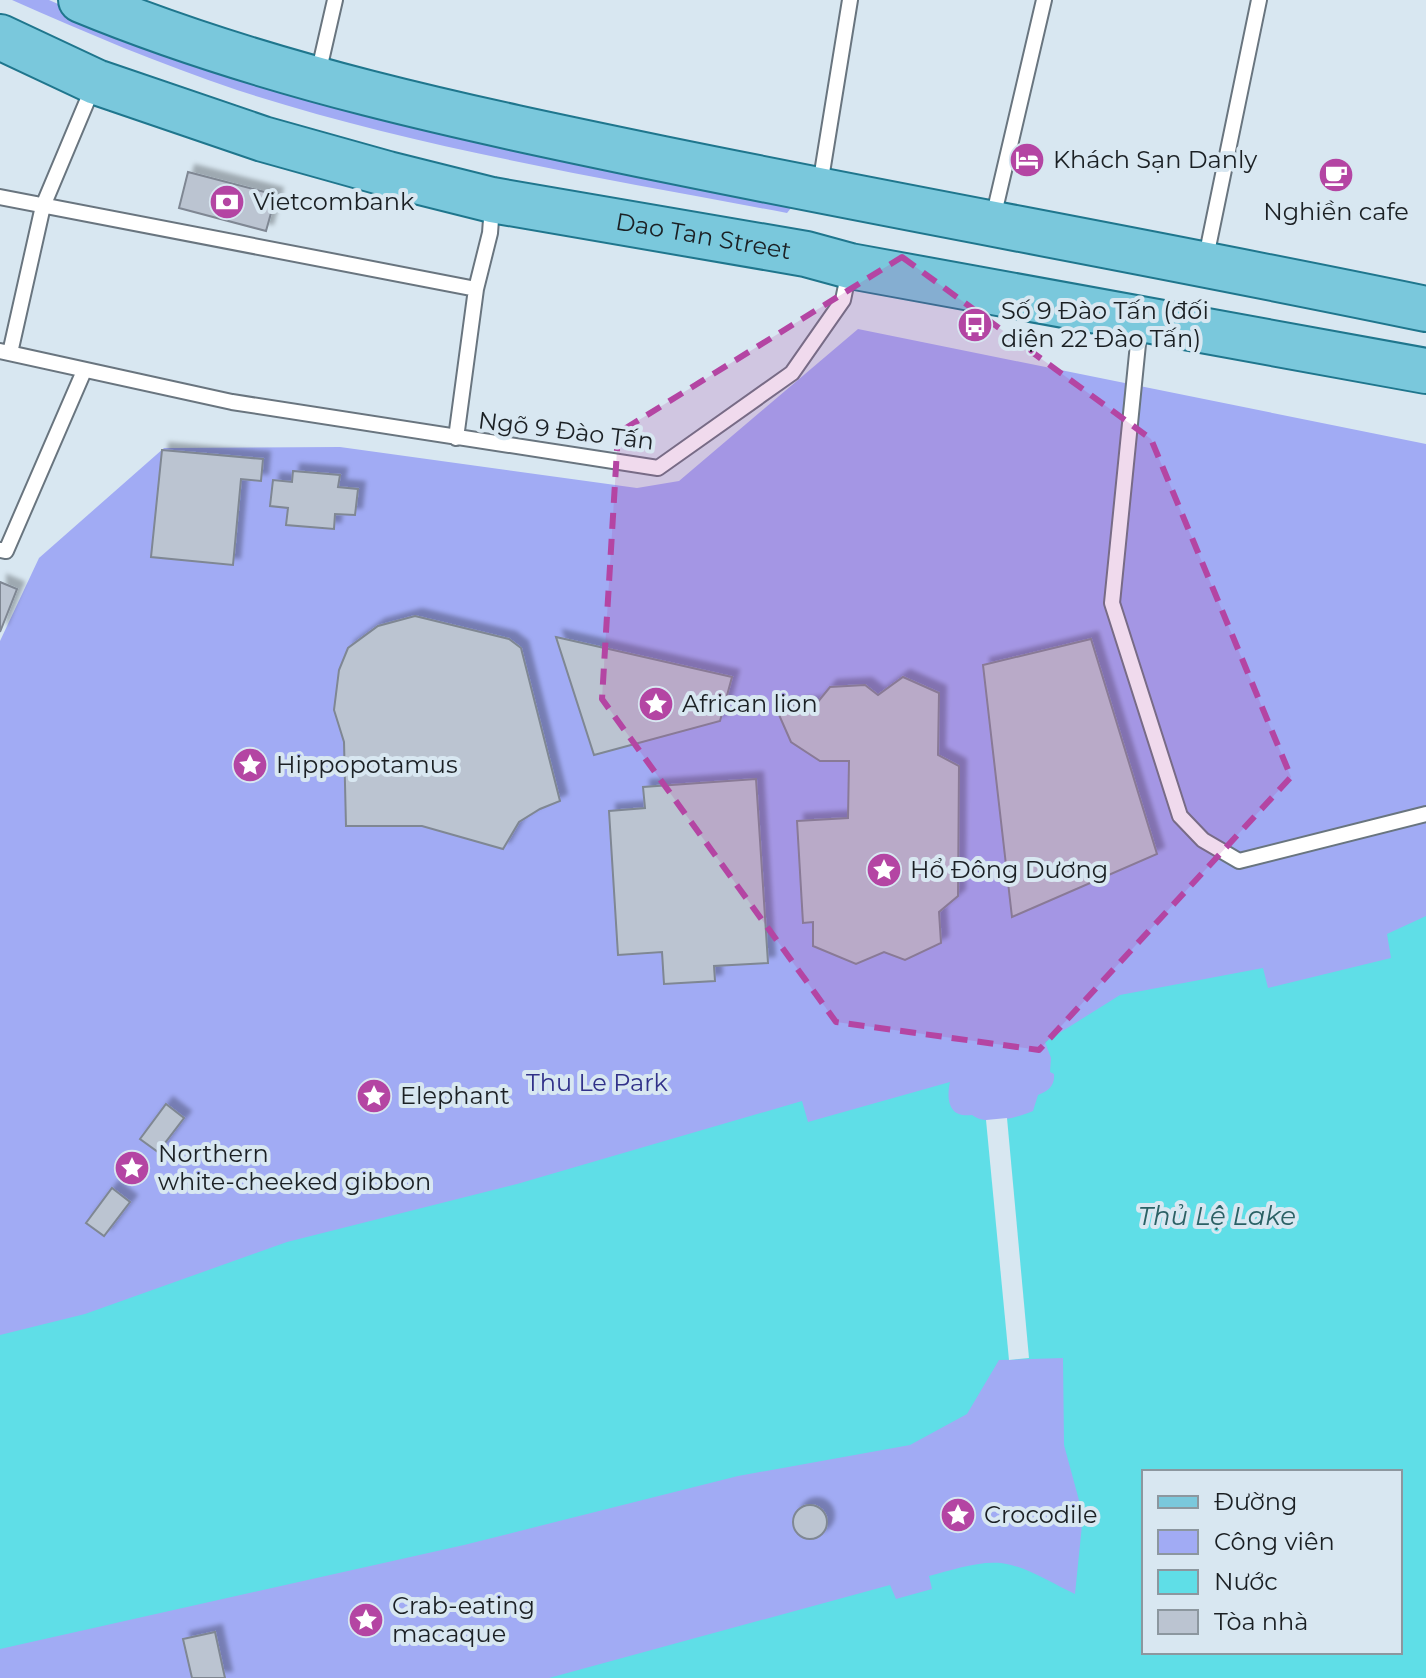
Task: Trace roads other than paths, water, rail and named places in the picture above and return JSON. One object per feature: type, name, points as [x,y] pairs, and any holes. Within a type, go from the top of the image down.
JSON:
[{"type":"main road","points":[[81,0],[228,54],[489,123],[822,172],[991,224],[1205,263],[1426,309]]},
{"type":"main road","name":"Dao Tan Street","points":[[0,37],[96,82],[263,139],[492,200],[806,254],[850,266],[1426,371]]},
{"type":"lane","points":[[317,80],[335,0]]},
{"type":"lane","points":[[822,172],[850,0]]},
{"type":"lane","points":[[991,224],[1044,0]]},
{"type":"lane","points":[[1205,263],[1259,0]]},
{"type":"lane","points":[[5,352],[43,206],[96,82]]},
{"type":"lane","points":[[0,197],[476,289]]},
{"type":"lane","points":[[456,438],[476,289],[490,233],[492,200]]},
{"type":"lane","name":"Ngõ 9 Đào Tấn","points":[[5,352],[232,402],[658,468],[792,373],[843,300],[850,266]]},
{"type":"lane","points":[[1140,317],[1112,603],[1180,816],[1203,840],[1239,861],[1426,814]]},
{"type":"lane","points":[[0,550],[6,551],[84,371]]},
{"type":"water","name":"Thủ Lệ Lake","points":[[1426,916],[1426,1678],[549,1678],[890,1585],[896,1599],[932,1589],[929,1576],[980,1564],[1001,1563],[1019,1567],[1075,1594],[1083,1515],[1064,1445],[1063,1358],[999,1360],[967,1414],[910,1445],[738,1476],[464,1545],[0,1649],[0,1335],[85,1314],[287,1242],[517,1184],[802,1101],[808,1122],[950,1082],[949,1101],[958,1114],[985,1120],[1019,1116],[1033,1111],[1038,1095],[1052,1085],[1054,1074],[1050,1072],[1051,1058],[1045,1042],[1120,995],[1263,968],[1268,988],[1391,958],[1387,934]]},
{"type":"place","name":"Khách Sạn Danly","points":[[1027,160]]},
{"type":"place","name":"Nghiền cafe","points":[[1336,175]]},
{"type":"place","name":"Vietcombank","points":[[227,202]]},
{"type":"place","name":"Số 9 Đào Tấn (đối diện 22 Đào Tấn)","points":[[975,325]]},
{"type":"place","name":"African lion","points":[[656,704]]},
{"type":"place","name":"Hippopotamus","points":[[250,765]]},
{"type":"place","name":"Hổ Đông Dương","points":[[884,870]]},
{"type":"place","name":"Elephant","points":[[374,1096]]},
{"type":"place","name":"Northern white-cheeked gibbon","points":[[132,1168]]},
{"type":"place","name":"Crocodile","points":[[958,1515]]},
{"type":"place","name":"Crab-eating macaque","points":[[366,1620]]},
{"type":"park label","name":"Thu Le Park","points":[[597,1083]]}]
